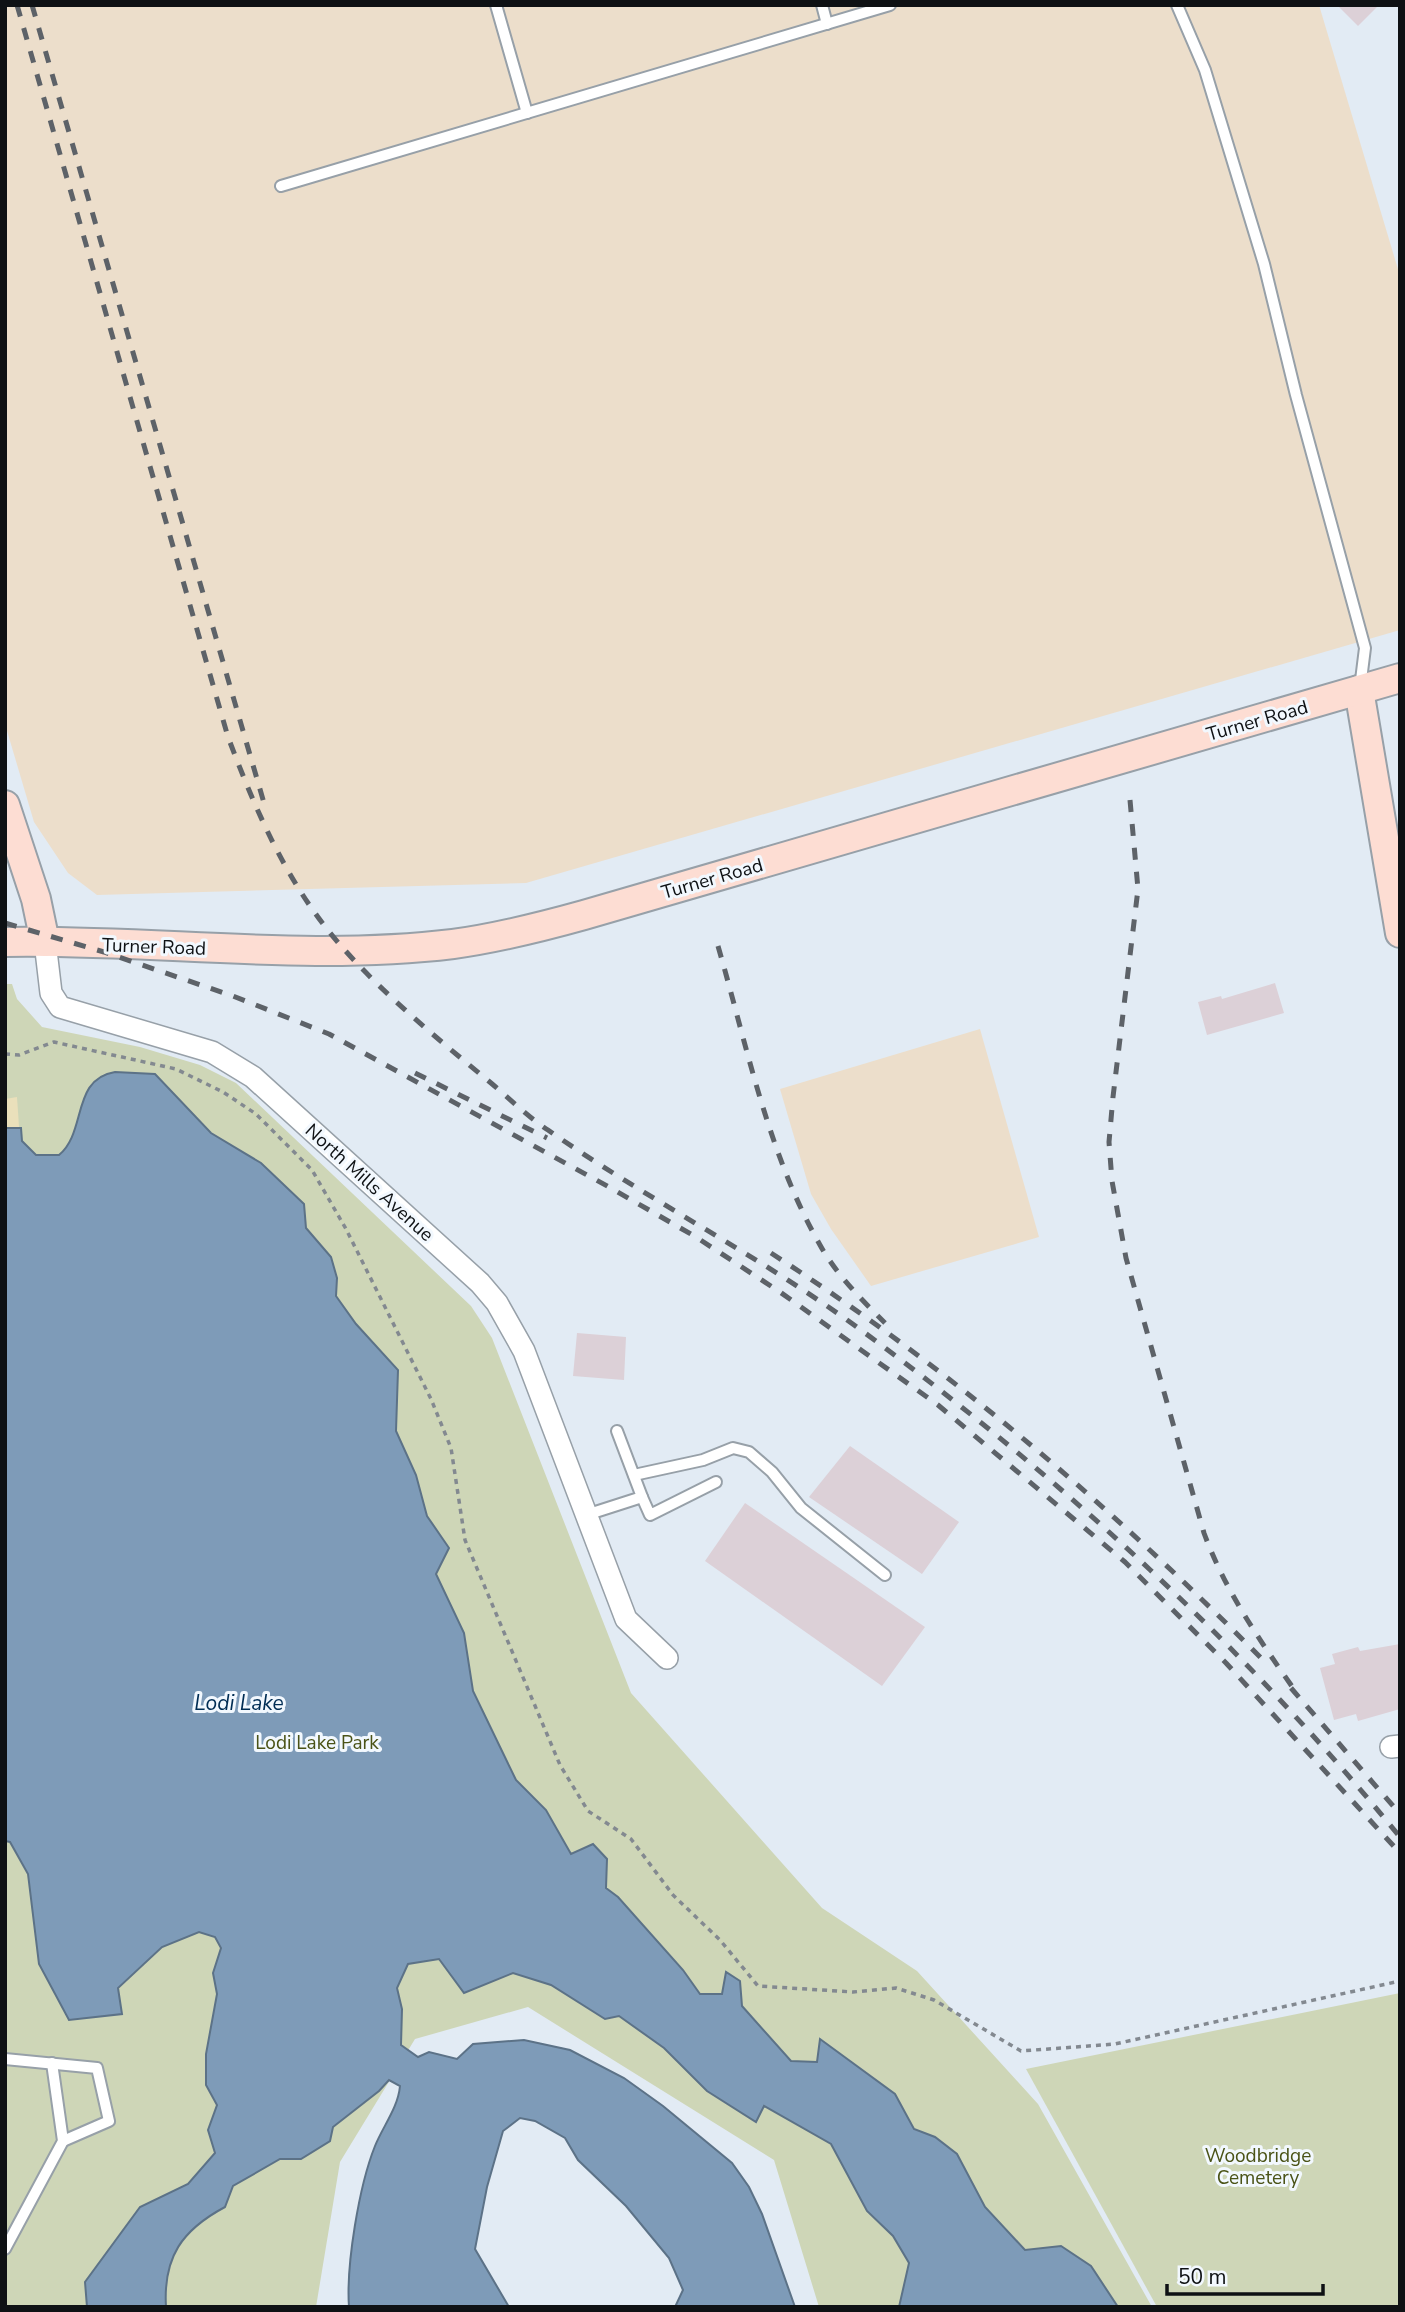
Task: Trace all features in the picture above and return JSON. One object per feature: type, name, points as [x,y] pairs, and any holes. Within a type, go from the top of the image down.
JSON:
[{"type":"main road","name":"Turner Road","points":[[5,942],[305,951],[410,948],[486,939],[584,915],[1400,678]]},
{"type":"main road","points":[[1360,690],[1400,933]]},
{"type":"main road","name":"North Mills Avenue","points":[[5,805],[36,899],[45,942]]},
{"type":"street","name":"North Mills Avenue","points":[[45,942],[51,993],[60,1007],[199,1047],[233,1063],[253,1077],[480,1283],[497,1303],[524,1351],[626,1619],[667,1658]]},
{"type":"lane","points":[[496,5],[527,113]]},
{"type":"lane","points":[[822,5],[827,24]]},
{"type":"lane","points":[[281,186],[890,5]]},
{"type":"lane","points":[[1177,5],[1205,70],[1264,264],[1296,395],[1366,648],[1360,690]]},
{"type":"lane","points":[[617,1431],[650,1516],[716,1482]]},
{"type":"lane","points":[[634,1475],[703,1460],[733,1448],[750,1452],[772,1472],[801,1508],[885,1575]]},
{"type":"lane","points":[[586,1515],[642,1497]]},
{"type":"lane","points":[[5,2059],[97,2068],[109,2121],[63,2141]]},
{"type":"lane","points":[[5,2249],[63,2141],[52,2063]]},
{"type":"shaded area","points":[[5,5],[1319,5],[1400,276],[1400,630],[526,883],[97,895],[68,873],[34,822],[5,724]]},
{"type":"shaded area","points":[[980,1029],[1039,1237],[871,1286],[831,1229],[811,1194],[780,1089]]},
{"type":"green space","name":"Lodi Lake","points":[[5,984],[12,984],[17,999],[42,1027],[140,1047],[200,1065],[236,1083],[471,1306],[492,1338],[631,1693],[822,1908],[917,1971],[1038,2104],[1152,2307],[819,2307],[774,2160],[528,2007],[415,2039],[340,2162],[316,2307],[5,2307]]},
{"type":"green space","name":"Woodbridge Cemetery","points":[[1400,1993],[1400,2307],[1157,2307],[1026,2069]]},
{"type":"sand","points":[[17,1097],[20,1141],[5,1145],[5,1099]]},
{"type":"water","name":"Lodi Lake","points":[[115,1072],[155,1074],[211,1133],[261,1163],[304,1204],[306,1228],[331,1257],[337,1278],[336,1296],[356,1324],[398,1370],[396,1431],[416,1475],[427,1516],[449,1548],[436,1574],[464,1633],[473,1691],[516,1780],[546,1810],[571,1854],[593,1844],[607,1859],[606,1888],[618,1897],[683,1970],[700,1994],[722,1994],[726,1972],[740,1981],[742,2006],[791,2061],[817,2062],[820,2039],[895,2094],[914,2129],[935,2137],[957,2154],[985,2207],[1025,2250],[1061,2246],[1091,2266],[1118,2307],[899,2307],[909,2263],[893,2236],[867,2211],[831,2144],[764,2106],[756,2122],[707,2091],[664,2048],[619,2016],[605,2019],[551,1985],[513,1973],[464,1993],[439,1959],[408,1964],[397,1988],[402,2009],[401,2045],[418,2057],[429,2052],[457,2059],[473,2044],[524,2040],[570,2050],[624,2078],[663,2106],[732,2163],[749,2187],[762,2214],[795,2307],[675,2307],[683,2290],[669,2258],[626,2206],[578,2160],[565,2138],[535,2121],[520,2118],[503,2131],[487,2187],[475,2249],[509,2307],[349,2307],[352,2248],[359,2203],[375,2146],[399,2094],[400,2086],[389,2080],[333,2127],[330,2141],[301,2159],[280,2159],[233,2186],[225,2207],[197,2225],[178,2247],[168,2274],[166,2307],[87,2307],[85,2282],[140,2207],[188,2184],[215,2153],[208,2130],[217,2105],[206,2085],[206,2054],[217,1994],[213,1973],[221,1948],[215,1937],[199,1932],[162,1947],[118,1988],[122,2014],[69,2020],[39,1964],[28,1874],[10,1842],[5,1841],[5,1128],[21,1128],[22,1141],[36,1155],[59,1155],[68,1145],[85,1095],[101,1077]]},
{"type":"building","points":[[1337,5],[1379,5],[1358,26]]},
{"type":"building","points":[[1275,983],[1284,1013],[1207,1035],[1198,1002],[1221,996],[1222,999]]},
{"type":"building","points":[[577,1333],[626,1337],[624,1380],[573,1376]]},
{"type":"building","points":[[850,1446],[959,1522],[922,1574],[809,1497]]},
{"type":"building","points":[[745,1503],[925,1627],[882,1686],[705,1561]]},
{"type":"building","points":[[1400,1644],[1400,1709],[1358,1721],[1356,1714],[1334,1720],[1320,1668],[1335,1664],[1332,1654],[1358,1647],[1360,1651]]},
{"type":"railway","points":[[17,5],[228,737],[266,828],[301,893],[315,913],[352,959],[397,1003],[533,1119],[627,1182],[827,1306],[939,1389],[1080,1506],[1148,1568],[1278,1698],[1400,1837]]},
{"type":"railway","points":[[32,5],[264,803]]},
{"type":"railway","points":[[1130,800],[1138,889],[1109,1142],[1112,1181],[1126,1258],[1204,1533],[1234,1597],[1298,1695]]},
{"type":"railway","points":[[5,923],[104,952],[233,996],[329,1034],[609,1187],[696,1237],[780,1292],[938,1405],[1125,1562],[1226,1663],[1400,1853]]},
{"type":"railway","points":[[718,946],[760,1099],[786,1174],[820,1245],[858,1295],[885,1323]]},
{"type":"railway","points":[[415,1073],[547,1138]]},
{"type":"railway","points":[[771,1253],[904,1345],[1030,1444],[1150,1550],[1266,1663]]},
{"type":"railway","points":[[1291,1688],[1400,1814]]},
{"type":"park label","name":"Lodi Lake Park","points":[[317,1742]]}]
